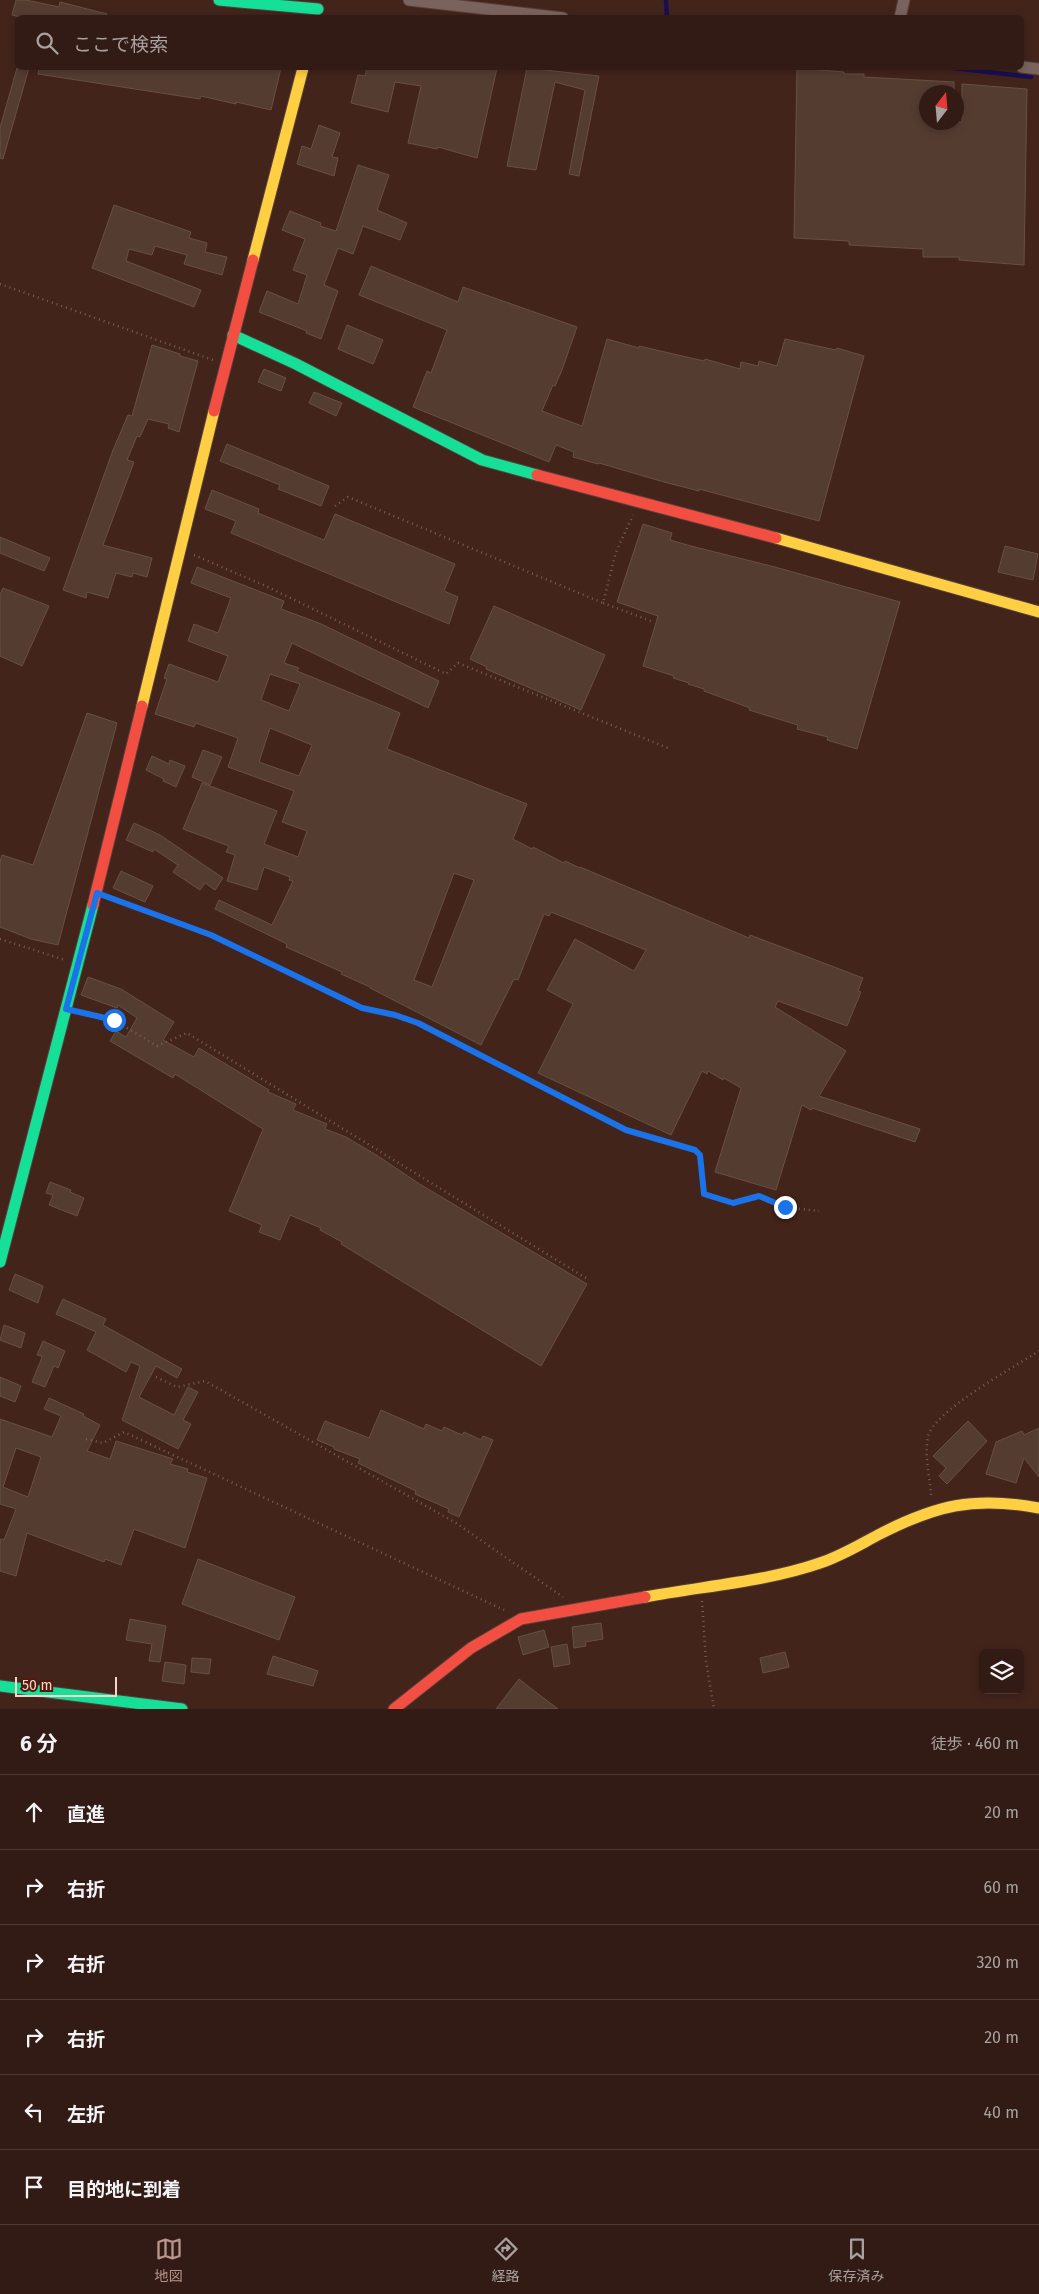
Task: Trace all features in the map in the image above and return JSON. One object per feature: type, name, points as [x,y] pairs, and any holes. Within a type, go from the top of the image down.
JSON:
[{"type":"street","points":[[219,0],[318,9]]},
{"type":"street","points":[[409,0],[536,15]]},
{"type":"street","points":[[901,15],[904,0]]},
{"type":"street","points":[[1024,67],[1039,69]]},
{"type":"street","points":[[0,1262],[97,893],[233,335],[302,70]]},
{"type":"street","points":[[233,335],[272,351],[436,440],[482,460],[812,548],[1039,612]]},
{"type":"street","points":[[394,1709],[498,1629],[521,1618],[813,1566],[933,1509],[959,1503],[988,1500],[1013,1502],[1039,1508]]},
{"type":"street","points":[[0,1686],[182,1709]]},
{"type":"path","points":[[0,284],[226,364]]},
{"type":"path","points":[[335,506],[348,497],[651,622]]},
{"type":"path","points":[[603,603],[616,552],[639,502]]},
{"type":"path","points":[[182,549],[268,587],[446,674],[458,663],[668,748]]},
{"type":"path","points":[[97,893],[211,935],[362,1008],[395,1015],[418,1023],[626,1130],[695,1150],[700,1155],[704,1194],[733,1203],[759,1196],[785,1207],[819,1211]]},
{"type":"path","points":[[0,939],[78,964]]},
{"type":"path","points":[[66,1009],[114,1020],[157,1046],[188,1034],[586,1278]]},
{"type":"path","points":[[933,1509],[927,1453],[928,1437],[932,1425],[952,1407],[1039,1351]]},
{"type":"path","points":[[156,1377],[177,1388],[205,1381],[456,1523],[580,1609]]},
{"type":"path","points":[[86,1439],[103,1443],[124,1432],[521,1618]]},
{"type":"path","points":[[701,1587],[706,1660],[714,1709]]},
{"type":"building","points":[[16,0],[26,0],[59,7],[60,2],[107,14],[107,15],[12,15]]},
{"type":"building","points":[[16,70],[28,70],[3,159],[0,158],[0,128]]},
{"type":"building","points":[[39,70],[281,70],[271,110],[201,96],[200,99],[38,74]]},
{"type":"building","points":[[366,70],[497,70],[477,158],[438,147],[437,149],[408,143],[421,86],[395,82],[388,112],[351,103],[358,75],[365,76]]},
{"type":"building","points":[[527,70],[545,70],[599,76],[579,176],[569,174],[585,90],[555,82],[536,170],[507,166]]},
{"type":"building","points":[[797,70],[864,74],[864,77],[954,82],[954,85],[919,85],[919,130],[964,130],[964,85],[962,84],[1027,89],[1024,265],[959,260],[959,257],[923,257],[923,249],[849,245],[849,241],[794,238]]},
{"type":"building","points":[[319,125],[340,133],[332,157],[338,158],[334,176],[297,164],[302,146],[311,149]]},
{"type":"building","points":[[358,165],[389,175],[377,210],[407,223],[400,240],[363,226],[353,254],[338,248],[324,285],[338,291],[321,339],[306,333],[307,331],[259,312],[267,291],[298,304],[307,275],[293,270],[305,239],[282,230],[290,211],[321,223],[320,226],[336,231]]},
{"type":"building","points":[[114,205],[191,232],[189,238],[207,243],[205,252],[227,257],[222,275],[184,264],[187,255],[155,246],[152,255],[129,249],[126,261],[201,290],[194,307],[92,268]]},
{"type":"building","points":[[371,266],[458,302],[463,287],[577,327],[562,370],[555,386],[553,385],[542,411],[582,426],[607,339],[639,348],[639,346],[704,361],[705,359],[740,369],[741,362],[758,366],[759,361],[777,366],[785,339],[836,350],[837,348],[864,356],[819,521],[573,457],[574,452],[556,445],[549,462],[413,407],[427,371],[431,373],[447,330],[359,295]]},
{"type":"building","points":[[347,325],[383,340],[373,364],[338,349]]},
{"type":"building","points":[[152,345],[198,361],[179,432],[168,428],[169,424],[148,419],[140,437],[137,436],[127,460],[134,462],[103,545],[152,558],[147,577],[133,573],[132,577],[116,573],[108,598],[87,592],[86,598],[63,590],[113,450],[128,415],[132,416]]},
{"type":"building","points":[[264,369],[286,378],[281,391],[258,382]]},
{"type":"building","points":[[314,392],[342,403],[336,416],[309,403]]},
{"type":"building","points":[[227,444],[329,486],[321,506],[278,489],[280,485],[220,461]]},
{"type":"building","points":[[212,490],[259,509],[258,513],[324,540],[335,514],[455,564],[444,591],[458,597],[449,624],[231,533],[236,521],[205,509]]},
{"type":"building","points":[[643,524],[672,533],[670,540],[900,602],[857,749],[827,740],[828,737],[797,729],[798,725],[749,710],[750,708],[673,678],[674,676],[643,666],[658,616],[617,602]]},
{"type":"building","points":[[0,537],[50,558],[44,571],[0,553]]},
{"type":"building","points":[[1005,546],[1038,554],[1033,580],[998,572]]},
{"type":"building","points":[[197,567],[284,601],[281,609],[319,623],[439,681],[428,708],[292,643],[284,663],[299,668],[297,671],[400,713],[387,749],[527,804],[513,839],[564,863],[565,861],[580,867],[749,938],[750,935],[863,978],[858,991],[861,992],[847,1026],[778,1001],[775,1007],[846,1051],[819,1096],[920,1129],[915,1142],[812,1108],[811,1110],[802,1105],[776,1190],[715,1172],[741,1088],[724,1078],[723,1080],[708,1071],[707,1074],[702,1071],[671,1135],[538,1073],[573,1004],[547,990],[575,939],[634,971],[646,950],[551,912],[549,916],[544,914],[518,980],[514,979],[481,1045],[370,987],[341,974],[342,972],[286,947],[287,944],[215,909],[219,900],[272,925],[293,881],[289,880],[290,877],[264,867],[257,890],[227,881],[235,855],[226,852],[229,846],[183,829],[202,783],[277,811],[264,844],[298,857],[307,831],[282,822],[294,791],[228,767],[238,738],[196,723],[194,727],[155,714],[167,679],[164,678],[169,664],[218,682],[228,656],[188,641],[194,624],[218,633],[231,598],[191,583]],"holes":[[[270,674],[300,684],[289,711],[261,700]],[[270,728],[312,745],[299,776],[259,762]],[[454,873],[474,880],[432,987],[414,980]]]},
{"type":"building","points":[[3,588],[49,606],[22,666],[0,656],[0,595]]},
{"type":"building","points":[[494,606],[605,655],[581,710],[486,669],[487,667],[470,659]]},
{"type":"building","points":[[87,713],[117,723],[58,945],[31,939],[0,927],[0,862],[2,855],[33,865]]},
{"type":"building","points":[[203,750],[222,757],[210,785],[192,777]]},
{"type":"building","points":[[152,756],[169,764],[170,760],[185,766],[176,787],[146,770]]},
{"type":"building","points":[[134,823],[160,835],[223,878],[215,890],[205,883],[200,890],[173,872],[178,865],[154,849],[153,852],[126,840]]},
{"type":"building","points":[[121,871],[153,886],[145,902],[113,888]]},
{"type":"building","points":[[88,977],[121,989],[174,1022],[163,1040],[194,1057],[199,1048],[269,1090],[268,1092],[296,1104],[293,1110],[327,1124],[325,1129],[346,1137],[418,1183],[587,1284],[541,1366],[341,1244],[342,1242],[320,1230],[321,1228],[290,1215],[280,1240],[259,1232],[262,1225],[229,1211],[263,1129],[175,1074],[173,1078],[110,1041],[116,1031],[126,1037],[137,1018],[118,1005],[117,1008],[81,995]]},
{"type":"building","points":[[50,1182],[71,1190],[70,1192],[84,1198],[77,1216],[49,1205],[53,1195],[46,1193]]},
{"type":"building","points":[[15,1274],[43,1286],[38,1303],[9,1290]]},
{"type":"building","points":[[63,1299],[106,1319],[103,1325],[182,1369],[177,1378],[156,1366],[139,1397],[174,1415],[188,1387],[198,1392],[183,1420],[191,1424],[178,1449],[122,1420],[140,1366],[131,1362],[126,1372],[87,1350],[96,1332],[56,1314]]},
{"type":"building","points":[[4,1325],[25,1333],[21,1348],[0,1340]]},
{"type":"building","points":[[43,1341],[65,1351],[58,1368],[54,1366],[45,1387],[32,1382],[41,1360],[42,1356],[37,1355]]},
{"type":"building","points":[[0,1377],[21,1386],[15,1402],[0,1396]]},
{"type":"building","points":[[49,1398],[84,1414],[83,1416],[100,1425],[87,1451],[110,1459],[116,1441],[173,1459],[170,1464],[188,1469],[187,1472],[207,1478],[185,1548],[134,1529],[121,1565],[105,1559],[104,1562],[27,1533],[16,1576],[0,1571],[0,1539],[4,1540],[16,1509],[0,1504],[0,1419],[52,1437],[61,1416],[44,1409]],"holes":[[[16,1448],[41,1457],[28,1497],[3,1487]]]},
{"type":"building","points":[[381,1410],[424,1429],[426,1424],[442,1431],[444,1427],[462,1435],[464,1432],[481,1440],[483,1436],[493,1440],[459,1517],[448,1512],[449,1509],[415,1494],[416,1491],[358,1463],[360,1459],[317,1440],[325,1421],[369,1438]]},
{"type":"building","points":[[968,1421],[987,1441],[947,1484],[939,1476],[946,1468],[933,1456]]},
{"type":"building","points":[[1039,1428],[1039,1477],[1024,1458],[1016,1483],[986,1474],[996,1442],[1022,1431],[1024,1435]]},
{"type":"building","points":[[198,1559],[295,1597],[279,1640],[182,1604]]},
{"type":"building","points":[[130,1619],[166,1626],[160,1662],[149,1661],[152,1644],[126,1640]]},
{"type":"building","points":[[601,1623],[603,1639],[585,1642],[586,1646],[574,1648],[572,1627]]},
{"type":"building","points":[[544,1630],[549,1647],[523,1655],[518,1637]]},
{"type":"building","points":[[567,1644],[570,1664],[554,1667],[551,1647]]},
{"type":"building","points":[[785,1652],[789,1667],[763,1673],[760,1658]]},
{"type":"building","points":[[273,1656],[318,1671],[313,1686],[267,1674]]},
{"type":"building","points":[[192,1658],[211,1659],[209,1674],[191,1672]]},
{"type":"building","points":[[165,1662],[186,1665],[184,1684],[162,1681]]},
{"type":"building","points":[[519,1679],[533,1690],[558,1709],[496,1709]]},
{"type":"waterway","points":[[666,0],[667,15]]},
{"type":"waterway","points":[[970,70],[1031,77]]},
{"type":"traffic: fast","points":[[219,0],[318,9]]},
{"type":"traffic: fast","points":[[233,335],[296,364],[482,460],[537,475]]},
{"type":"traffic: fast","points":[[0,1262],[93,905]]},
{"type":"traffic: fast","points":[[0,1686],[182,1709]]},
{"type":"traffic: slow","points":[[253,260],[302,70]]},
{"type":"traffic: slow","points":[[142,706],[214,411]]},
{"type":"traffic: slow","points":[[776,538],[1039,612]]},
{"type":"traffic: slow","points":[[645,1597],[778,1575],[820,1563],[918,1516],[937,1510],[975,1503],[1016,1504],[1039,1508]]},
{"type":"traffic: jam","points":[[214,411],[253,260]]},
{"type":"traffic: jam","points":[[537,475],[776,538]]},
{"type":"traffic: jam","points":[[93,905],[142,706]]},
{"type":"traffic: jam","points":[[394,1709],[471,1648],[521,1619],[645,1597]]},
{"type":"route","points":[[114,1020],[66,1009],[97,893],[211,935],[362,1008],[395,1015],[418,1023],[626,1130],[695,1150],[700,1155],[704,1194],[733,1203],[759,1196],[785,1207]]}]
